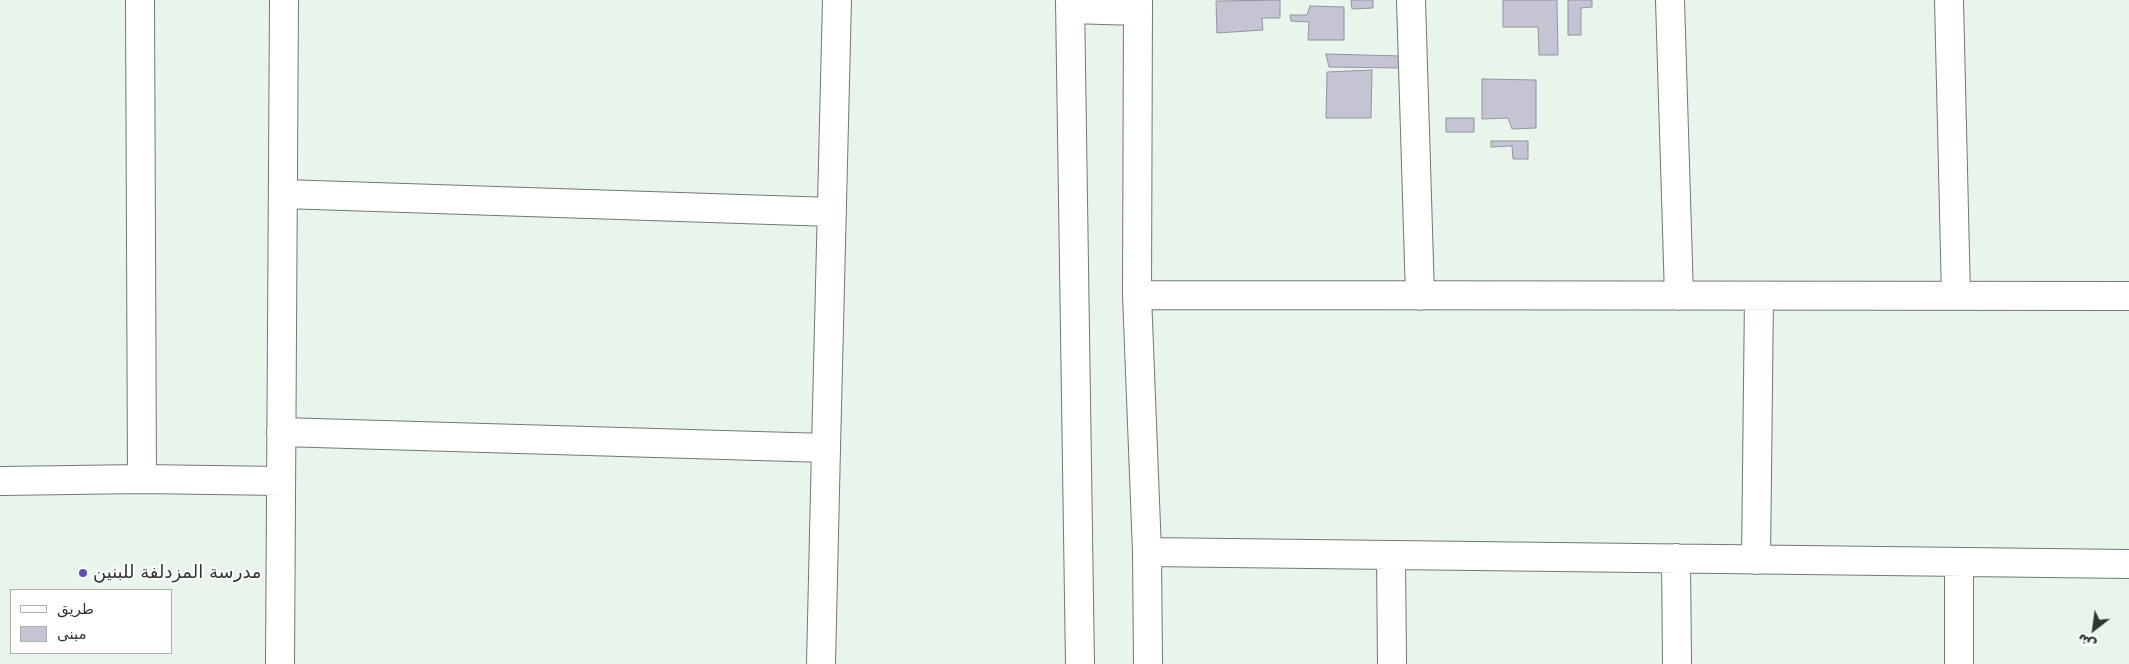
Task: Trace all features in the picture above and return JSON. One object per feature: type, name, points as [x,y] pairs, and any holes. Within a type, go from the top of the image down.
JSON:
[{"type":"street","points":[[140,0],[142,479]]},
{"type":"street","points":[[280,664],[284,0]]},
{"type":"street","points":[[821,664],[837,0]]},
{"type":"street","points":[[1411,0],[1420,296]]},
{"type":"street","points":[[1670,0],[1679,296]]},
{"type":"street","points":[[1948,0],[1956,296]]},
{"type":"street","points":[[1080,664],[1070,4],[1138,5],[1137,295],[1147,552],[1148,664]]},
{"type":"street","points":[[283,194],[832,212]]},
{"type":"street","points":[[1137,295],[2129,296]]},
{"type":"street","points":[[1756,560],[1759,296]]},
{"type":"street","points":[[281,432],[826,448]]},
{"type":"street","points":[[0,482],[142,479],[281,481]]},
{"type":"street","points":[[1147,552],[2129,564]]},
{"type":"street","points":[[1391,555],[1392,664]]},
{"type":"street","points":[[1676,558],[1677,664]]},
{"type":"street","points":[[1959,562],[1960,664]]},
{"type":"building","points":[[1280,0],[1280,18],[1262,18],[1263,30],[1217,33],[1216,1]]},
{"type":"building","points":[[1351,0],[1373,0],[1373,8],[1352,9]]},
{"type":"building","points":[[1503,0],[1557,0],[1558,55],[1539,55],[1538,27],[1503,27]]},
{"type":"building","points":[[1568,0],[1592,0],[1592,7],[1581,8],[1581,35],[1568,35]]},
{"type":"building","points":[[1310,6],[1344,7],[1344,40],[1308,40],[1309,22],[1291,21],[1290,15],[1307,15]]},
{"type":"building","points":[[1326,54],[1401,56],[1401,68],[1329,67]]},
{"type":"building","points":[[1372,70],[1371,118],[1326,118],[1327,72]]},
{"type":"building","points":[[1482,79],[1536,80],[1536,128],[1512,129],[1508,118],[1482,119]]},
{"type":"building","points":[[1446,118],[1474,118],[1474,132],[1446,132]]},
{"type":"building","points":[[1491,141],[1528,141],[1528,159],[1513,159],[1512,146],[1491,147]]},
{"type":"place","name":"مدرسة المزدلفة للبنين","points":[[83,573]]}]
